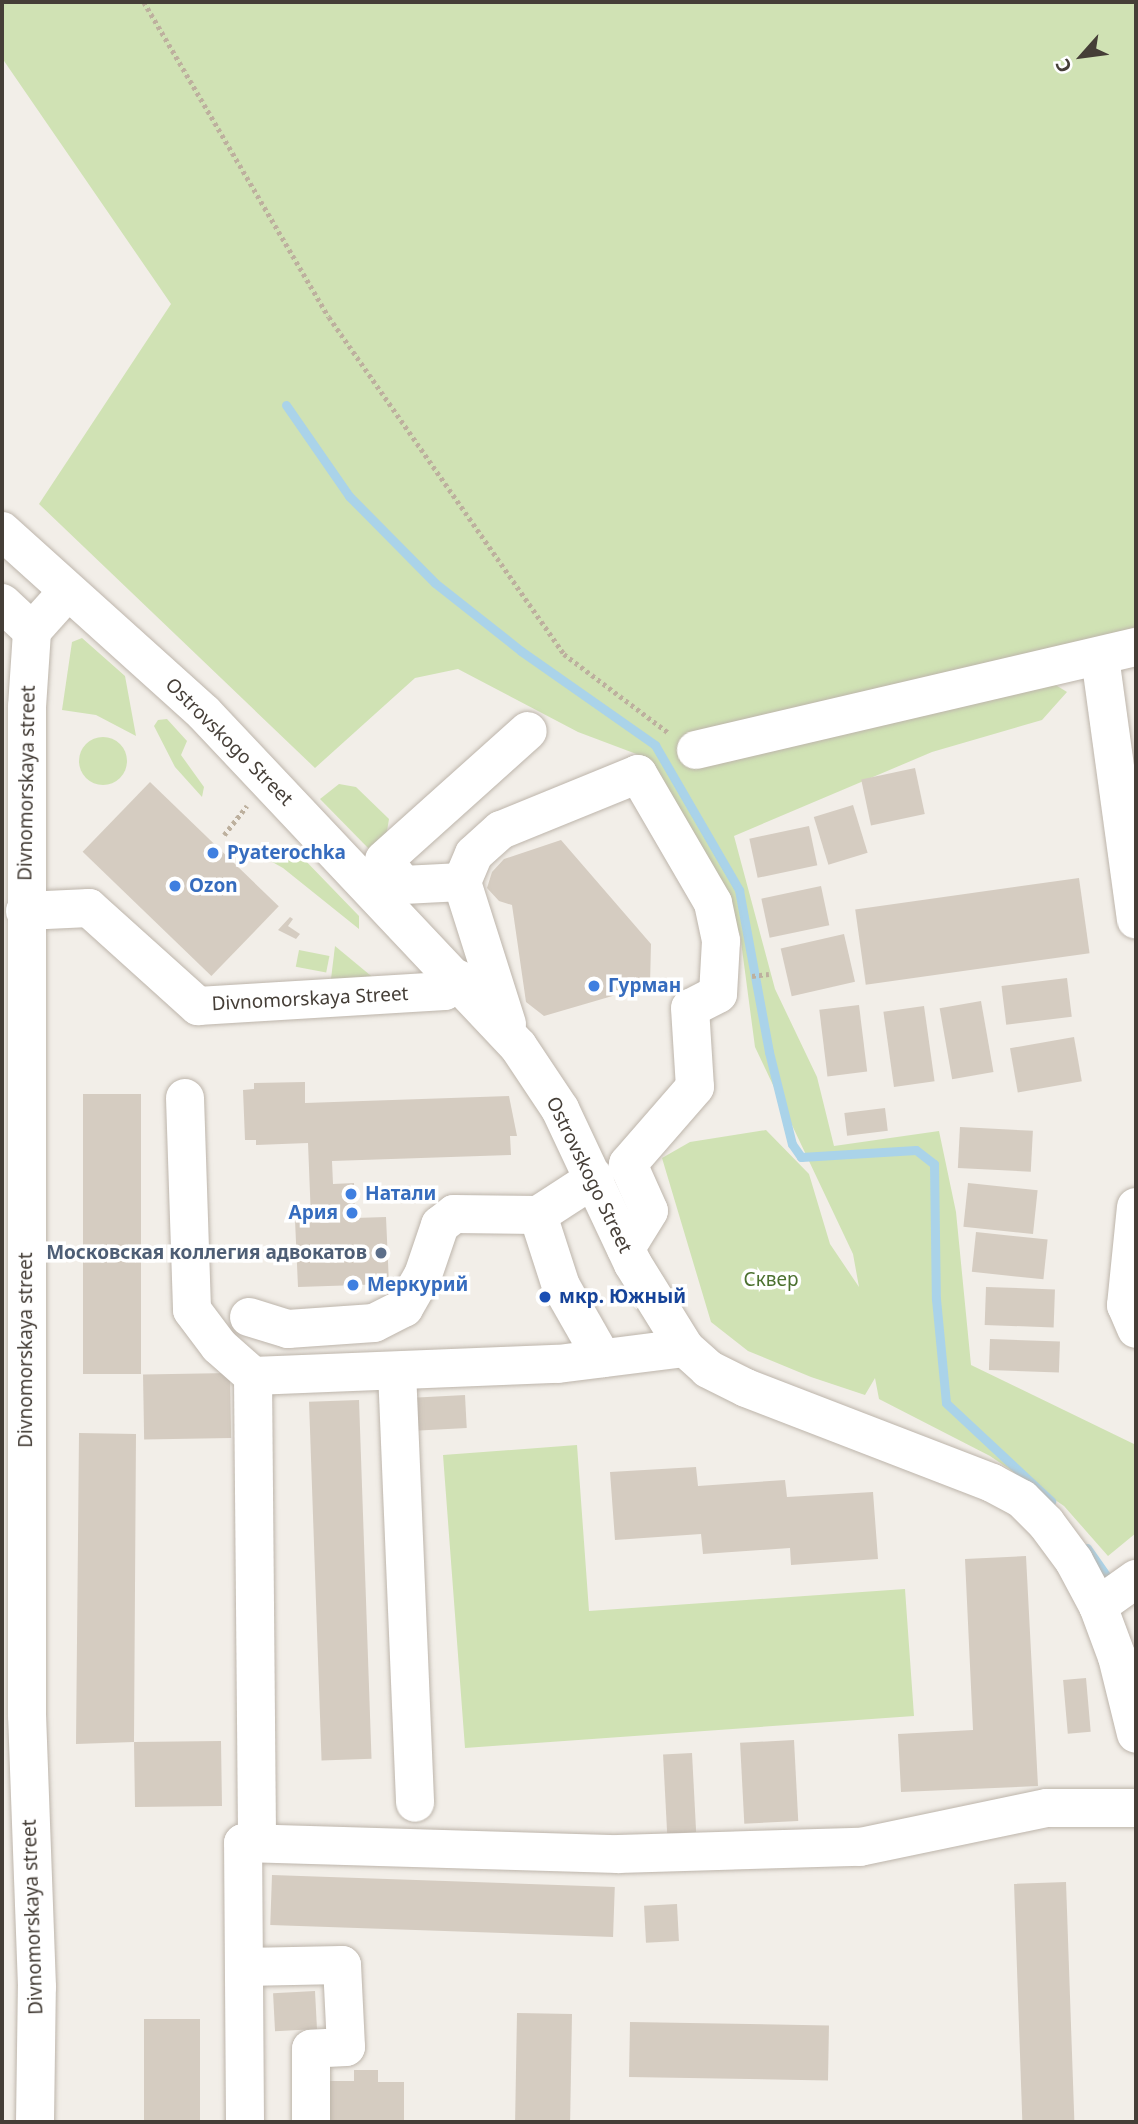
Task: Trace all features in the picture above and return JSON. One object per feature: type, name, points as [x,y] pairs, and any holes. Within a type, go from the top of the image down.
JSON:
[{"type":"street","name":"Ostrovskogo Street","points":[[2,531],[204,713],[383,881],[459,979],[512,1040],[560,1109],[626,1248],[685,1348],[708,1369],[746,1388],[992,1483],[1021,1499],[1074,1562],[1098,1606],[1117,1657],[1136,1734]]},
{"type":"street","points":[[2,603],[32,631],[67,592]]},
{"type":"street","name":"Divnomorskaya street","points":[[32,631],[14,714],[25,911],[27,1715],[37,1987],[35,2122]]},
{"type":"street","points":[[696,750],[1136,647]]},
{"type":"street","points":[[1100,657],[1136,920]]},
{"type":"street","points":[[462,882],[403,885],[383,881],[384,860],[528,730]]},
{"type":"street","points":[[512,1040],[462,882],[474,854],[501,830],[638,774],[713,904],[721,941],[718,994],[690,1008],[695,1087],[628,1164],[649,1211],[626,1248]]},
{"type":"street","name":"Divnomorskaya Street","points":[[25,911],[89,908],[198,1006],[445,991],[459,979]]},
{"type":"street","points":[[185,1098],[192,1310],[219,1346],[253,1376],[397,1371],[602,1358],[685,1348]]},
{"type":"street","points":[[249,1317],[288,1329],[374,1323],[404,1308],[423,1275],[440,1224],[454,1214],[538,1215],[594,1178]]},
{"type":"street","points":[[1136,1207],[1126,1305],[1136,1329]]},
{"type":"street","points":[[538,1215],[561,1286],[602,1358]]},
{"type":"street","points":[[397,1371],[415,1803]]},
{"type":"street","points":[[253,1376],[257,1843]]},
{"type":"street","points":[[1098,1606],[1136,1579]]},
{"type":"street","points":[[245,2122],[243,1843],[618,1854],[860,1847],[1047,1808],[1136,1808]]},
{"type":"street","points":[[244,1967],[342,1965],[346,2047],[311,2049],[311,2122]]},
{"type":"path","points":[[144,2],[329,317],[564,654],[696,750]]},
{"type":"path","points":[[224,835],[246,808]]},
{"type":"green space","name":"Сквер","points":[[2,2],[1136,2],[1136,632],[1028,668],[1067,692],[1042,720],[932,752],[734,836],[775,989],[817,1077],[834,1146],[939,1131],[956,1212],[971,1365],[1136,1445],[1136,1533],[1108,1556],[1064,1506],[990,1456],[879,1399],[875,1378],[865,1395],[811,1377],[748,1351],[711,1322],[662,1158],[690,1142],[766,1130],[809,1174],[830,1244],[859,1287],[853,1254],[755,1047],[740,934],[647,758],[578,732],[458,669],[415,678],[315,768],[39,504],[171,304],[2,58]]},
{"type":"green space","points":[[82,638],[125,676],[136,736],[96,715],[62,710],[72,642]]},
{"type":"green space","points":[[167,719],[187,741],[181,755],[204,787],[202,797],[175,767],[154,726],[158,720]]},
{"type":"green space","points":[[103,737],[120,744],[127,761],[120,778],[103,785],[86,778],[79,761],[86,744]]},
{"type":"green space","points":[[339,784],[356,787],[389,819],[386,837],[370,850],[320,799]]},
{"type":"green space","points":[[265,850],[300,855],[359,916],[359,929],[283,868],[258,854]]},
{"type":"green space","points":[[335,946],[376,980],[331,979]]},
{"type":"green space","points":[[299,950],[329,956],[326,973],[296,967]]},
{"type":"green space","points":[[577,1445],[589,1611],[905,1589],[914,1716],[465,1748],[443,1455]]},
{"type":"building","points":[[915,768],[925,814],[871,825],[861,779]]},
{"type":"building","points":[[150,782],[279,906],[211,976],[83,852]]},
{"type":"building","points":[[853,805],[868,853],[828,865],[814,817]]},
{"type":"building","points":[[809,826],[817,865],[758,878],[749,839]]},
{"type":"building","points":[[561,840],[651,944],[650,985],[544,1016],[526,1002],[512,905],[499,901],[487,888],[492,872],[504,859]]},
{"type":"building","points":[[1079,878],[1090,953],[866,985],[855,909]]},
{"type":"building","points":[[821,886],[829,925],[770,938],[761,899]]},
{"type":"building","points":[[290,917],[293,919],[288,926],[300,934],[296,939],[278,930]]},
{"type":"building","points":[[844,934],[855,982],[792,996],[781,949]]},
{"type":"building","points":[[1067,978],[1072,1017],[1006,1025],[1001,986]]},
{"type":"building","points":[[981,1001],[994,1072],[952,1079],[940,1008]]},
{"type":"building","points":[[859,1005],[867,1072],[827,1076],[819,1010]]},
{"type":"building","points":[[924,1006],[935,1081],[894,1087],[883,1012]]},
{"type":"building","points":[[1074,1037],[1082,1081],[1018,1093],[1010,1048]]},
{"type":"building","points":[[305,1082],[305,1103],[509,1096],[517,1136],[510,1136],[511,1155],[332,1161],[333,1184],[354,1183],[355,1218],[386,1217],[389,1284],[298,1287],[295,1220],[311,1219],[308,1143],[256,1145],[256,1140],[245,1140],[243,1090],[254,1089],[254,1083]]},
{"type":"building","points":[[83,1094],[141,1094],[141,1374],[83,1374]]},
{"type":"building","points":[[885,1108],[888,1131],[847,1136],[844,1113]]},
{"type":"building","points":[[960,1127],[1033,1131],[1031,1172],[958,1168]]},
{"type":"building","points":[[968,1183],[1038,1190],[1033,1234],[963,1227]]},
{"type":"building","points":[[976,1232],[1048,1240],[1043,1279],[972,1272]]},
{"type":"building","points":[[986,1287],[1055,1289],[1054,1327],[985,1325]]},
{"type":"building","points":[[990,1339],[1060,1341],[1059,1372],[989,1370]]},
{"type":"building","points":[[230,1373],[231,1438],[144,1440],[143,1375]]},
{"type":"building","points":[[465,1395],[467,1428],[415,1431],[413,1398]]},
{"type":"building","points":[[359,1400],[372,1759],[322,1761],[309,1402]]},
{"type":"building","points":[[79,1433],[136,1434],[134,1742],[76,1744]]},
{"type":"building","points":[[696,1467],[698,1486],[785,1480],[787,1497],[873,1492],[878,1559],[791,1565],[790,1548],[703,1554],[701,1534],[615,1540],[610,1472]]},
{"type":"building","points":[[1026,1556],[1038,1786],[901,1792],[898,1734],[973,1730],[965,1559]]},
{"type":"building","points":[[1086,1678],[1091,1732],[1068,1734],[1063,1680]]},
{"type":"building","points":[[794,1740],[798,1821],[744,1824],[740,1743]]},
{"type":"building","points":[[221,1741],[222,1806],[135,1807],[134,1742]]},
{"type":"building","points":[[692,1753],[696,1832],[667,1833],[663,1755]]},
{"type":"building","points":[[272,1875],[615,1887],[613,1937],[270,1925]]},
{"type":"building","points":[[1066,1882],[1074,2122],[1022,2122],[1014,1884]]},
{"type":"building","points":[[677,1904],[679,1941],[646,1943],[644,1906]]},
{"type":"building","points":[[315,1991],[317,2029],[275,2031],[273,1993]]},
{"type":"building","points":[[517,2013],[572,2014],[570,2122],[515,2122]]},
{"type":"building","points":[[144,2019],[200,2019],[200,2122],[144,2122]]},
{"type":"building","points":[[630,2022],[829,2025],[828,2080],[629,2077]]},
{"type":"building","points":[[354,2070],[378,2070],[378,2082],[404,2082],[404,2122],[325,2122],[325,2081],[354,2081]]},
{"type":"waterway","points":[[286,405],[349,496],[435,583],[521,651],[655,745],[739,890],[769,1052],[792,1144],[801,1157],[916,1150],[934,1164],[936,1299],[946,1403],[1051,1501]]},
{"type":"waterway","points":[[1087,1548],[1106,1575]]},
{"type":"place","name":"Pyaterochka","points":[[213,853]]},
{"type":"place","name":"Ozon","points":[[175,886]]},
{"type":"place","name":"Гурман","points":[[594,986]]},
{"type":"place","name":"Натали","points":[[351,1194]]},
{"type":"place","name":"Ария","points":[[352,1213]]},
{"type":"place","name":"Московская коллегия адвокатов","points":[[381,1253]]},
{"type":"place","name":"Меркурий","points":[[353,1285]]},
{"type":"place","name":"мкр. Южный","points":[[545,1297]]}]
